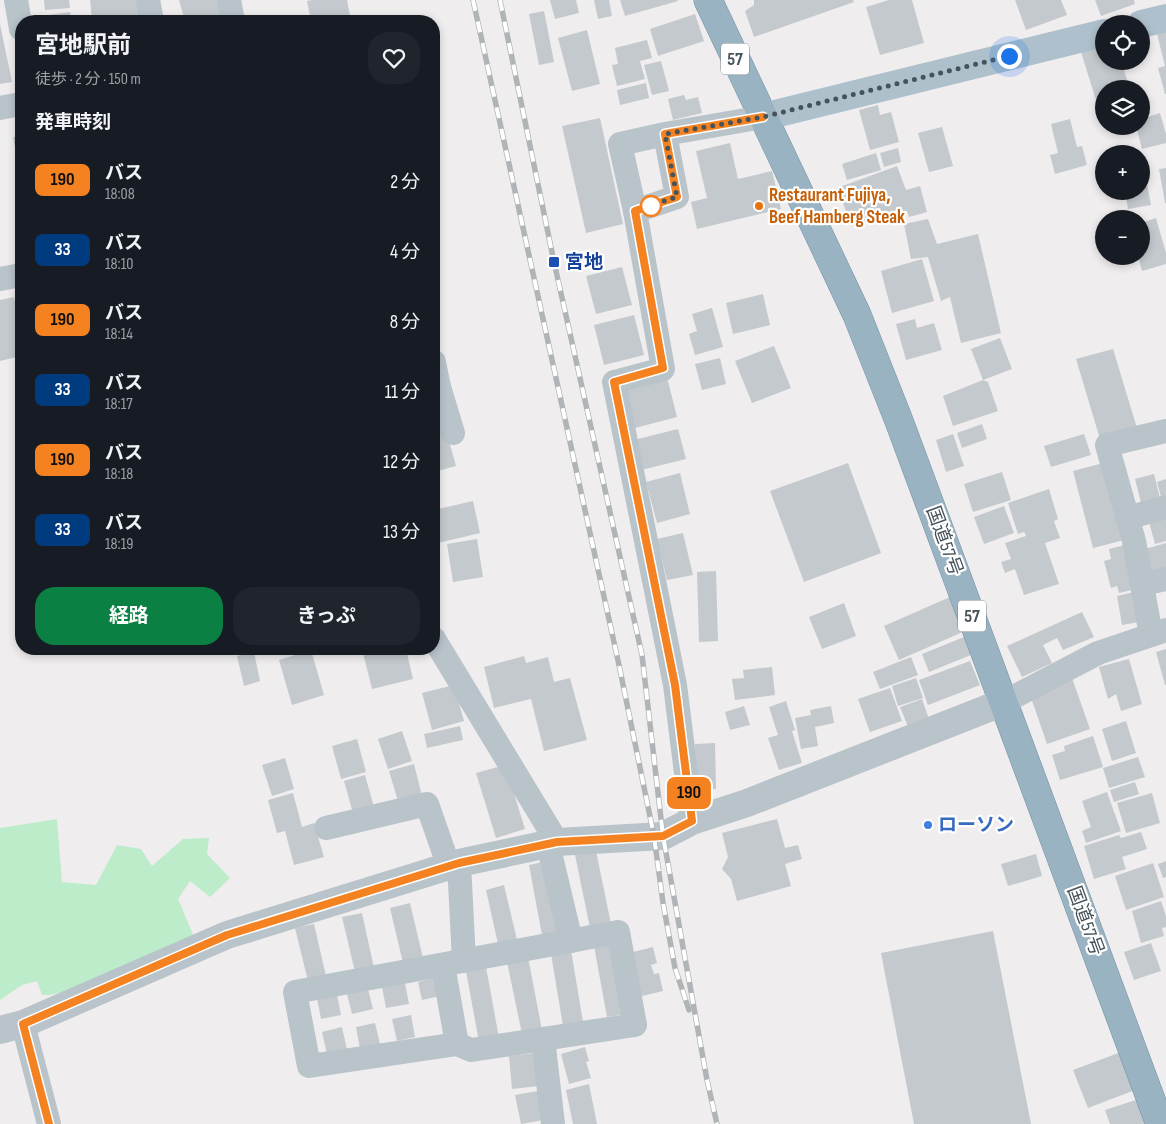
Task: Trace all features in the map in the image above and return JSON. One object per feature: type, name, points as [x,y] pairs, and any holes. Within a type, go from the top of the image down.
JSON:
[{"type":"highway","name":"国道57号","points":[[708,0],[857,315],[899,421],[1160,1124]]},
{"type":"main road","points":[[1150,22],[1166,18]]},
{"type":"main road","points":[[763,117],[1095,35]]},
{"type":"street","points":[[16,0],[19,15]]},
{"type":"street","points":[[148,0],[151,15]]},
{"type":"street","points":[[229,0],[232,15]]},
{"type":"street","points":[[0,108],[15,105]]},
{"type":"street","points":[[692,821],[675,685],[614,382],[663,368],[635,211],[620,144],[763,117]]},
{"type":"street","points":[[635,211],[677,197],[665,134]]},
{"type":"street","points":[[0,279],[15,276]]},
{"type":"street","points":[[440,396],[453,433]]},
{"type":"street","points":[[49,1124],[12,1027],[227,935],[454,865],[553,843],[663,836],[692,821],[746,803],[1004,702],[1098,653],[1158,633],[1142,584],[1134,540],[1107,445],[1166,431]]},
{"type":"street","points":[[1127,518],[1166,507]]},
{"type":"street","points":[[1142,584],[1166,579]]},
{"type":"street","points":[[440,649],[553,843],[571,941]]},
{"type":"street","points":[[326,828],[427,804],[454,865],[454,963],[457,1044]]},
{"type":"street","points":[[618,932],[635,1025],[471,1050],[457,1044],[309,1066],[295,992],[571,941],[618,932]]},
{"type":"street","points":[[543,1039],[553,1124]]},
{"type":"green space","points":[[57,819],[62,882],[96,885],[117,845],[141,849],[152,866],[183,839],[209,838],[207,854],[230,878],[210,897],[190,881],[178,899],[194,937],[85,988],[42,995],[37,981],[22,985],[0,1000],[0,828]]},
{"type":"building","points":[[44,0],[69,0],[70,8],[45,10]]},
{"type":"building","points":[[90,0],[140,0],[145,15],[91,15]]},
{"type":"building","points":[[179,0],[220,0],[224,15],[183,15]]},
{"type":"building","points":[[347,0],[350,15],[310,15],[307,1]]},
{"type":"building","points":[[550,0],[576,0],[579,13],[555,19]]},
{"type":"building","points":[[594,0],[609,0],[612,16],[598,19]]},
{"type":"building","points":[[620,0],[678,0],[678,1],[625,16]]},
{"type":"building","points":[[754,0],[853,0],[854,2],[754,37],[745,11],[754,5]]},
{"type":"building","points":[[889,0],[912,0],[924,43],[880,55],[866,7]]},
{"type":"building","points":[[1015,0],[1061,0],[1067,15],[1026,30]]},
{"type":"building","points":[[1095,0],[1134,0],[1135,4],[1101,15]]},
{"type":"building","points":[[544,11],[554,62],[539,65],[529,14]]},
{"type":"building","points":[[70,12],[71,15],[48,15]]},
{"type":"building","points":[[695,14],[704,41],[658,56],[650,29]]},
{"type":"building","points":[[0,24],[12,82],[0,84]]},
{"type":"building","points":[[587,30],[600,84],[572,91],[558,38]]},
{"type":"building","points":[[1166,31],[1165,94],[1158,68],[1165,66],[1157,34]]},
{"type":"building","points":[[647,40],[652,58],[640,61],[645,79],[617,86],[612,65],[618,64],[615,48]]},
{"type":"building","points":[[1095,48],[1095,70],[1124,70],[1127,80],[1095,80],[1095,97],[1081,52]]},
{"type":"building","points":[[661,61],[669,91],[652,95],[644,65]]},
{"type":"building","points":[[646,83],[649,98],[620,105],[617,90]]},
{"type":"building","points":[[684,95],[686,100],[698,97],[702,113],[673,120],[668,99]]},
{"type":"building","points":[[878,105],[880,115],[891,112],[899,142],[870,150],[859,110]]},
{"type":"building","points":[[1160,113],[1166,134],[1166,143],[1150,147],[1150,145],[1141,145],[1138,135],[1150,135],[1150,116]]},
{"type":"building","points":[[600,118],[623,224],[586,233],[562,126]]},
{"type":"building","points":[[1070,119],[1077,147],[1082,146],[1087,165],[1055,174],[1050,155],[1058,153],[1051,124]]},
{"type":"building","points":[[942,127],[953,166],[929,172],[918,133]]},
{"type":"building","points":[[730,143],[738,179],[772,171],[781,209],[697,229],[691,202],[707,198],[696,151]]},
{"type":"building","points":[[898,148],[901,162],[884,167],[880,153]]},
{"type":"building","points":[[876,153],[881,170],[847,180],[842,164]]},
{"type":"building","points":[[897,166],[906,190],[920,186],[927,212],[909,217],[907,211],[852,226],[848,211],[846,211],[837,188]]},
{"type":"building","points":[[1166,168],[1166,203],[1165,203],[1159,169]]},
{"type":"building","points":[[1126,200],[1150,200],[1151,205],[1128,209]]},
{"type":"building","points":[[1156,218],[1166,253],[1166,264],[1142,271],[1140,265],[1150,265],[1150,220]]},
{"type":"building","points":[[928,219],[937,244],[978,234],[1001,333],[961,343],[950,297],[941,301],[928,257],[911,259],[904,224]]},
{"type":"building","points":[[922,259],[934,301],[892,313],[881,271]]},
{"type":"building","points":[[622,267],[632,305],[596,314],[586,276]]},
{"type":"building","points":[[763,294],[770,325],[733,334],[726,303]]},
{"type":"building","points":[[14,297],[15,357],[0,361],[0,300]]},
{"type":"building","points":[[712,308],[723,347],[695,355],[689,334],[697,331],[692,314]]},
{"type":"building","points":[[634,315],[644,355],[604,365],[594,325]]},
{"type":"building","points":[[915,319],[917,328],[934,323],[942,350],[906,360],[896,324]]},
{"type":"building","points":[[1000,338],[1012,369],[983,380],[971,349]]},
{"type":"building","points":[[774,346],[791,388],[752,403],[735,361]]},
{"type":"building","points":[[1113,349],[1137,428],[1100,439],[1076,359]]},
{"type":"building","points":[[720,358],[726,384],[702,390],[695,364]]},
{"type":"building","points":[[667,377],[677,417],[635,428],[623,388]]},
{"type":"building","points":[[983,380],[988,382],[998,411],[953,426],[943,396]]},
{"type":"building","points":[[440,408],[456,466],[440,470]]},
{"type":"building","points":[[982,424],[987,439],[962,448],[957,433]]},
{"type":"building","points":[[678,429],[686,459],[641,470],[634,440]]},
{"type":"building","points":[[953,434],[964,466],[946,472],[936,440]]},
{"type":"building","points":[[1084,434],[1091,455],[1051,467],[1044,446]]},
{"type":"building","points":[[1107,462],[1128,539],[1093,548],[1073,471]]},
{"type":"building","points":[[848,463],[881,553],[804,582],[770,491]]},
{"type":"building","points":[[1002,472],[1011,500],[973,512],[964,484]]},
{"type":"building","points":[[680,473],[690,514],[657,523],[646,482]]},
{"type":"building","points":[[1154,474],[1160,498],[1141,503],[1135,479]]},
{"type":"building","points":[[1166,479],[1166,496],[1161,497],[1157,482]]},
{"type":"building","points":[[1049,489],[1058,519],[1054,521],[1060,538],[1045,543],[1059,584],[1024,595],[1015,569],[1005,573],[1001,562],[1011,559],[1005,543],[1026,536],[1024,532],[1018,534],[1008,503]]},
{"type":"building","points":[[473,501],[480,533],[440,543],[440,509]]},
{"type":"building","points":[[1004,506],[1014,533],[984,544],[974,517]]},
{"type":"building","points":[[1166,514],[1166,541],[1155,544],[1148,518]]},
{"type":"building","points":[[683,533],[693,575],[667,580],[657,539]]},
{"type":"building","points":[[477,539],[483,577],[453,582],[447,544]]},
{"type":"building","points":[[1166,543],[1166,570],[1152,574],[1145,549]]},
{"type":"building","points":[[1129,544],[1140,588],[1119,593],[1117,586],[1111,588],[1104,561],[1111,559],[1109,549]]},
{"type":"building","points":[[716,571],[718,641],[699,642],[697,572]]},
{"type":"building","points":[[1139,591],[1145,621],[1122,625],[1117,596]]},
{"type":"building","points":[[950,597],[965,631],[899,660],[884,626]]},
{"type":"building","points":[[844,603],[856,636],[822,649],[809,617]]},
{"type":"building","points":[[1082,612],[1094,637],[1063,650],[1057,638],[1043,645],[1052,663],[1022,677],[1007,646]]},
{"type":"building","points":[[964,637],[971,655],[929,672],[922,654]]},
{"type":"building","points":[[1166,649],[1166,685],[1165,685],[1156,652]]},
{"type":"building","points":[[255,655],[260,681],[244,686],[237,656]]},
{"type":"building","points":[[295,655],[312,655],[324,695],[292,705],[279,660]]},
{"type":"building","points":[[364,655],[407,655],[413,679],[372,689]]},
{"type":"building","points":[[524,656],[526,663],[548,657],[554,682],[570,678],[587,740],[544,751],[531,699],[494,708],[484,667]]},
{"type":"building","points":[[911,657],[918,675],[880,689],[873,672]]},
{"type":"building","points":[[1129,659],[1142,704],[1121,711],[1116,694],[1108,699],[1099,667]]},
{"type":"building","points":[[970,661],[980,685],[928,705],[919,680]]},
{"type":"building","points":[[772,667],[775,695],[735,700],[732,679],[744,678],[743,670]]},
{"type":"building","points":[[916,678],[923,698],[898,706],[892,686]]},
{"type":"building","points":[[1072,678],[1090,729],[1047,744],[1029,692]]},
{"type":"building","points":[[454,685],[464,721],[432,730],[422,693]]},
{"type":"building","points":[[890,688],[902,721],[870,732],[858,699]]},
{"type":"building","points":[[922,699],[929,719],[908,727],[900,707]]},
{"type":"building","points":[[786,701],[795,730],[792,731],[802,763],[779,770],[768,738],[778,735],[769,707]]},
{"type":"building","points":[[744,706],[750,725],[730,730],[725,712]]},
{"type":"building","points":[[831,706],[834,723],[815,727],[818,746],[801,749],[795,718],[811,715],[810,710]]},
{"type":"building","points":[[1126,721],[1136,753],[1112,761],[1102,729]]},
{"type":"building","points":[[460,726],[463,740],[427,748],[424,734]]},
{"type":"building","points":[[402,731],[412,761],[388,769],[378,739]]},
{"type":"building","points":[[1093,736],[1103,767],[1060,780],[1052,755],[1065,751],[1064,746]]},
{"type":"building","points":[[357,739],[366,772],[341,779],[332,746]]},
{"type":"building","points":[[715,743],[716,789],[696,790],[695,744]]},
{"type":"building","points":[[1138,757],[1145,777],[1109,788],[1103,768]]},
{"type":"building","points":[[285,758],[294,789],[272,796],[262,765]]},
{"type":"building","points":[[414,764],[422,796],[398,801],[389,771]]},
{"type":"building","points":[[505,765],[525,829],[496,838],[476,773]]},
{"type":"building","points":[[365,775],[374,807],[353,813],[344,781]]},
{"type":"building","points":[[1135,782],[1139,794],[1114,802],[1110,790]]},
{"type":"building","points":[[1107,792],[1121,831],[1086,843],[1082,831],[1091,827],[1082,801]]},
{"type":"building","points":[[293,793],[302,827],[314,823],[324,857],[294,865],[285,831],[277,833],[268,800]]},
{"type":"building","points":[[1152,793],[1160,823],[1126,833],[1117,803]]},
{"type":"building","points":[[777,819],[785,848],[798,845],[802,859],[785,864],[791,886],[737,901],[731,879],[722,869],[728,857],[722,833]]},
{"type":"building","points":[[1141,832],[1147,849],[1122,857],[1126,869],[1094,879],[1084,846],[1119,835],[1121,838]]},
{"type":"building","points":[[596,851],[611,924],[590,928],[575,855]]},
{"type":"building","points":[[1036,854],[1042,876],[1008,886],[1001,864]]},
{"type":"building","points":[[548,861],[562,932],[542,935],[529,865]]},
{"type":"building","points":[[1166,861],[1166,877],[1163,878],[1158,864]]},
{"type":"building","points":[[1153,863],[1164,897],[1126,910],[1115,876]]},
{"type":"building","points":[[504,885],[517,940],[498,944],[486,890]]},
{"type":"building","points":[[1161,901],[1166,916],[1166,927],[1162,928],[1164,936],[1141,943],[1132,911]]},
{"type":"building","points":[[410,903],[423,958],[403,963],[390,908]]},
{"type":"building","points":[[362,913],[374,968],[355,972],[342,917]]},
{"type":"building","points":[[314,924],[326,976],[308,981],[295,928]]},
{"type":"building","points":[[993,931],[1031,1124],[914,1124],[881,953]]},
{"type":"building","points":[[614,943],[627,1014],[607,1017],[594,946]]},
{"type":"building","points":[[1151,943],[1161,971],[1134,980],[1124,952]]},
{"type":"building","points":[[653,947],[657,963],[651,965],[654,974],[659,973],[663,991],[638,997],[633,952]]},
{"type":"building","points":[[571,950],[583,1022],[563,1026],[551,954]]},
{"type":"building","points":[[528,957],[542,1030],[522,1034],[507,962]]},
{"type":"building","points":[[486,967],[499,1038],[479,1042],[466,971]]},
{"type":"building","points":[[441,976],[445,995],[422,1000],[418,982]]},
{"type":"building","points":[[405,983],[409,1004],[386,1008],[382,987]]},
{"type":"building","points":[[368,989],[373,1009],[352,1014],[347,994]]},
{"type":"building","points":[[337,995],[341,1015],[321,1019],[317,998]]},
{"type":"building","points":[[411,1015],[415,1037],[397,1041],[392,1019]]},
{"type":"building","points":[[375,1023],[380,1044],[360,1049],[356,1027]]},
{"type":"building","points":[[342,1027],[347,1050],[327,1054],[322,1032]]},
{"type":"building","points":[[585,1047],[589,1061],[586,1062],[591,1078],[569,1084],[561,1054]]},
{"type":"building","points":[[1121,1052],[1135,1090],[1088,1108],[1073,1070]]},
{"type":"building","points":[[535,1053],[539,1086],[512,1089],[509,1056]]},
{"type":"building","points":[[589,1084],[597,1124],[573,1124],[566,1090]]},
{"type":"building","points":[[538,1091],[543,1120],[521,1124],[515,1095]]},
{"type":"building","points":[[1139,1099],[1147,1124],[1110,1124],[1105,1110]]},
{"type":"railway","points":[[473,0],[619,665],[654,836],[663,903],[675,968],[689,1010]]},
{"type":"railway","points":[[500,0],[554,262],[642,655],[663,836],[707,1080],[717,1124]]},
{"type":"bus line","name":"190","points":[[49,1124],[23,1024],[227,935],[459,863],[557,842],[663,836],[692,821],[675,685],[614,382],[663,368],[635,211],[677,197],[665,134],[763,117]]},
{"type":"place","name":"Restaurant Fujiya, Beef Hamberg Steak","points":[[759,206]]},
{"type":"place","name":"宮地","points":[[554,262]]},
{"type":"place","name":"ローソン","points":[[928,825]]},
{"type":"route","points":[[651,206],[649,206],[677,197],[665,134],[763,117],[1009,56]]}]
